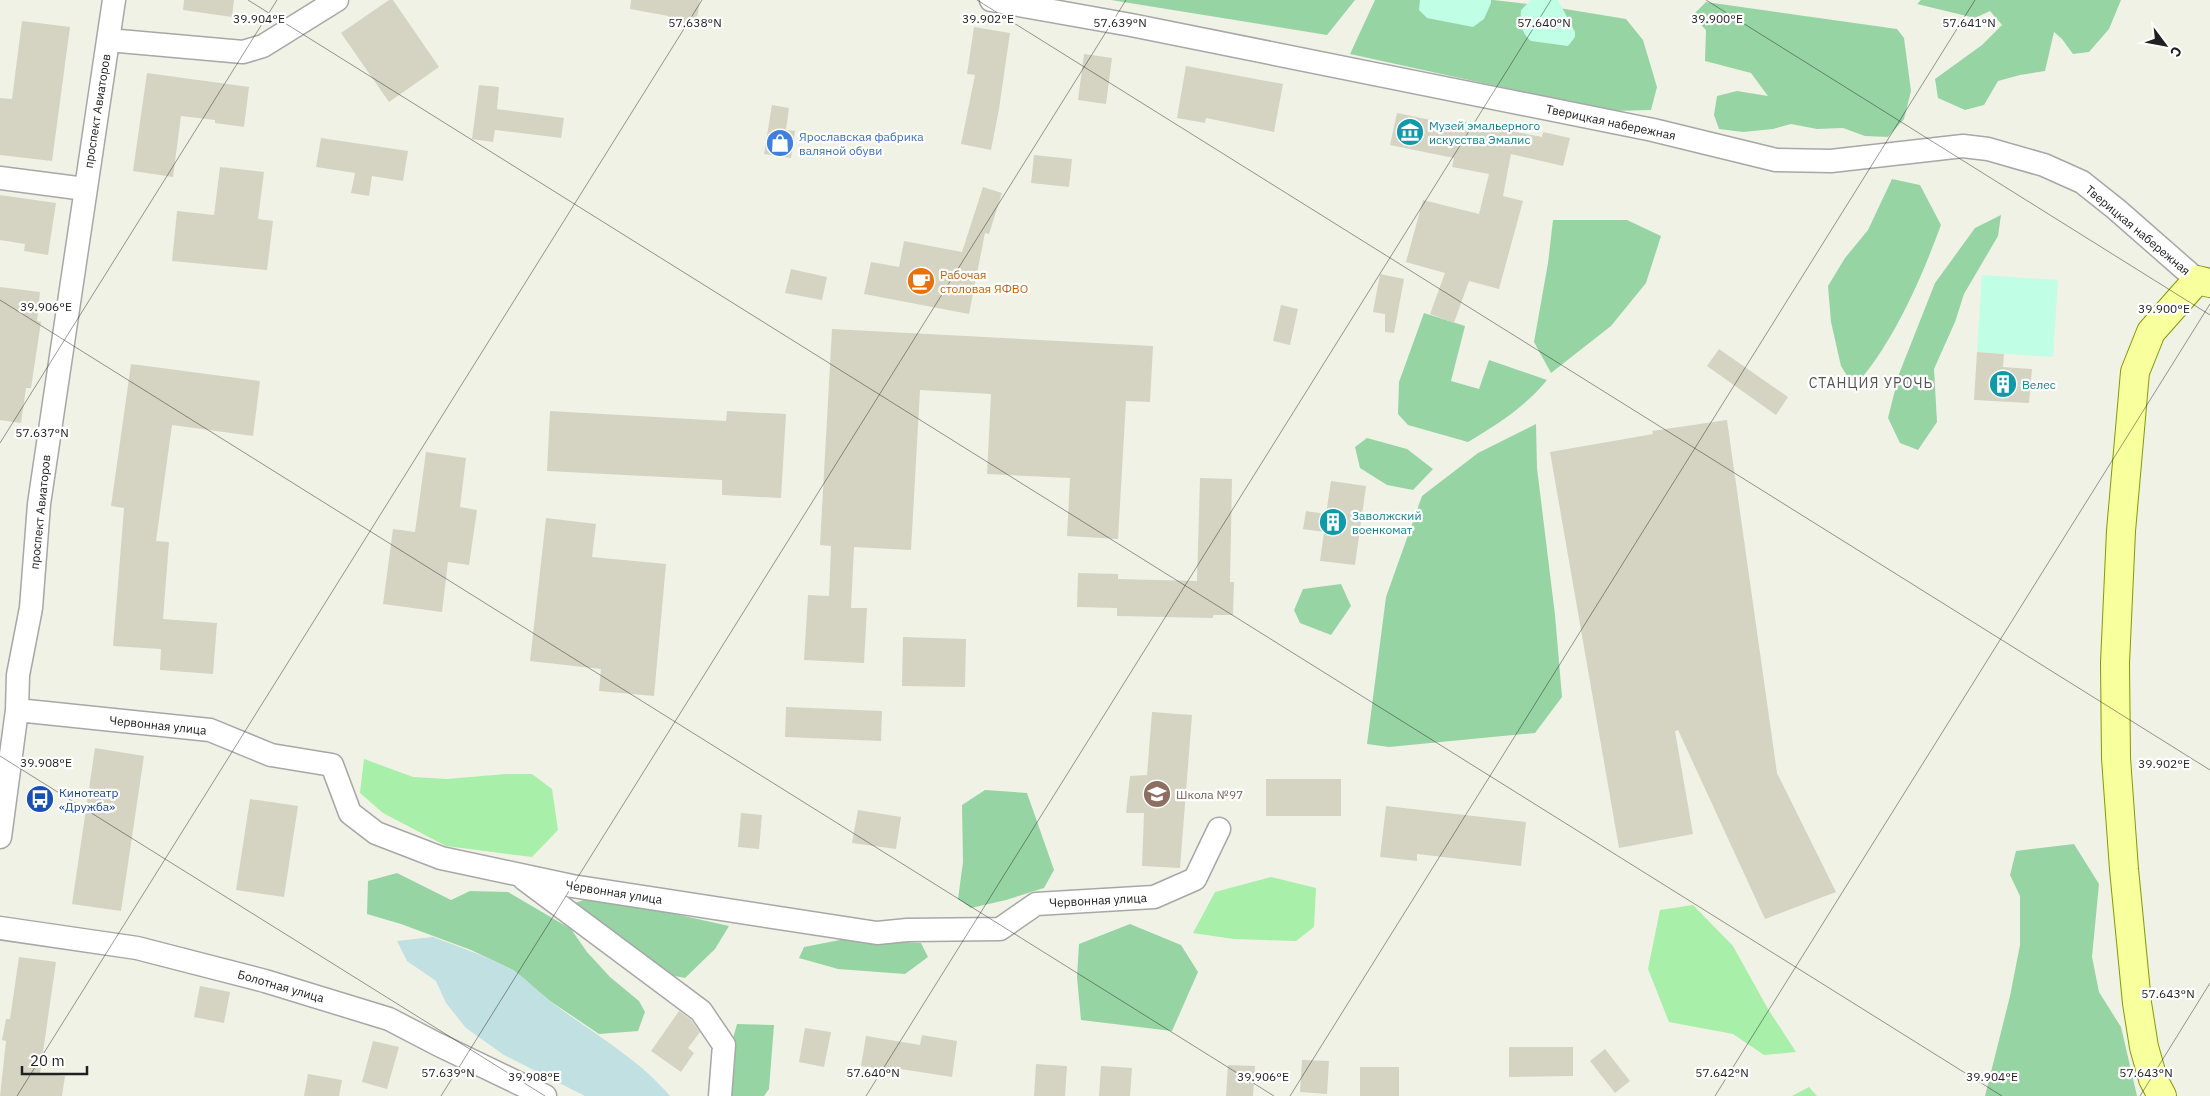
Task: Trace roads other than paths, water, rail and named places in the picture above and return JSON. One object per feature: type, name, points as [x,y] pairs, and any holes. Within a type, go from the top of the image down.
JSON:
[{"type":"main road","points":[[2162,1096],[2153,1079],[2144,1047],[2136,1003],[2124,869],[2116,758],[2115,663],[2121,531],[2135,372],[2152,332],[2203,282]]},
{"type":"street","name":"проспект Авиаторов","points":[[0,837],[17,710],[18,675],[31,608],[39,504],[114,0]]},
{"type":"street","points":[[108,40],[244,52],[263,46],[337,0]]},
{"type":"street","name":"Тверицкая набережная","points":[[991,0],[1131,24],[1653,130],[1776,160],[1831,161],[1963,146],[1988,149],[2044,166],[2082,182],[2203,282]]},
{"type":"street","points":[[0,178],[85,190]]},
{"type":"street","name":"Червонная улица","points":[[17,710],[210,730],[271,755],[332,765],[350,813],[376,833],[441,858],[572,886],[877,933],[907,930],[1000,929],[1036,904],[1154,897],[1195,879],[1219,829]]},
{"type":"street","points":[[520,875],[700,1011],[724,1045],[720,1096]]},
{"type":"street","name":"Болотная улица","points":[[0,928],[137,948],[265,980],[389,1019],[436,1044],[545,1096]]},
{"type":"place","name":"Музей эмальерного искусства Эмалис","points":[[1410,132]]},
{"type":"place","name":"Ярославская фабрика валяной обуви","points":[[780,143]]},
{"type":"place","name":"Рабочая столовая ЯФВО","points":[[921,281]]},
{"type":"place","name":"Велес","points":[[2003,384]]},
{"type":"place","name":"Заволжский военкомат","points":[[1333,522]]},
{"type":"place","name":"Школа №97","points":[[1157,794]]},
{"type":"place","name":"Кинотеатр «Дружба»","points":[[40,799]]},
{"type":"district","name":"СТАНЦИЯ УРОЧЬ","points":[[1871,383]]}]
